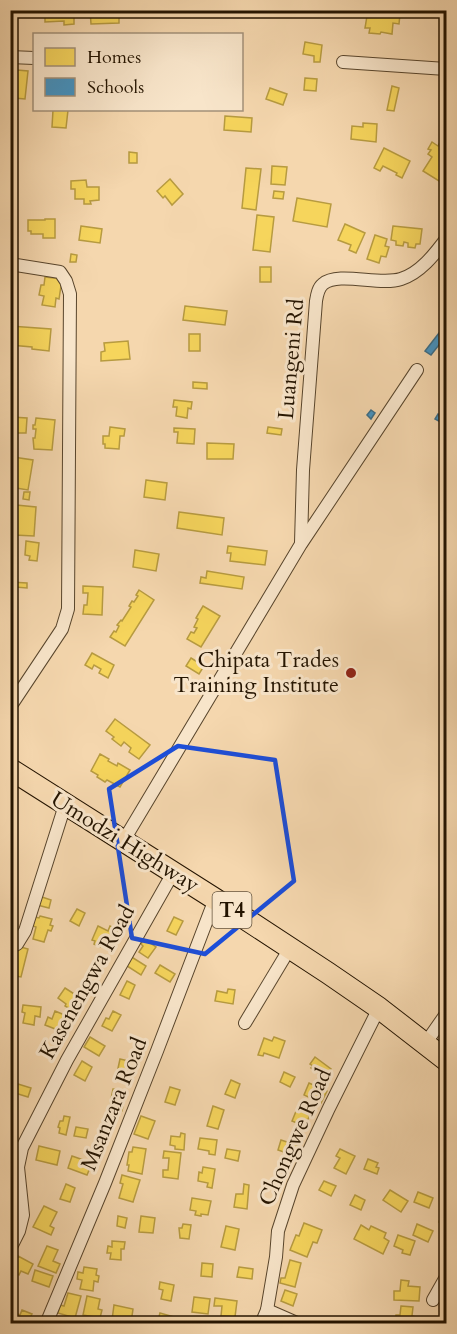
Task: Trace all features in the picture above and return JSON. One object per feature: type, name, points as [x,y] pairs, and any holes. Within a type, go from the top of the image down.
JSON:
[{"type":"highway","name":"Umodzi Highway","points":[[10,769],[215,898],[379,1008],[447,1060]]},
{"type":"street","points":[[10,57],[33,58]]},
{"type":"street","points":[[343,62],[447,69]]},
{"type":"street","name":"Luangeni Rd","points":[[301,544],[303,470],[316,301],[319,288],[334,279],[388,281],[405,278],[421,267],[447,239]]},
{"type":"street","points":[[10,264],[60,272],[70,294],[68,609],[62,629],[10,707]]},
{"type":"street","name":"Luangeni Rd","points":[[124,840],[301,544],[417,370]]},
{"type":"street","points":[[10,948],[17,944],[25,931],[65,805]]},
{"type":"street","name":"Kasenengwa Road","points":[[10,1250],[20,1231],[23,1215],[18,1167],[22,1148],[67,1060],[173,873]]},
{"type":"street","name":"Msanzara Road","points":[[46,1323],[105,1184],[215,898]]},
{"type":"street","points":[[245,1023],[290,948]]},
{"type":"street","name":"Chongwe Road","points":[[261,1323],[267,1310],[278,1231],[293,1185],[379,1008]]},
{"type":"street","points":[[425,1044],[447,1014]]},
{"type":"street","points":[[433,1299],[447,1277]]},
{"type":"street","points":[[267,1310],[299,1323]]},
{"type":"highlighted area","points":[[178,746],[275,760],[294,881],[205,954],[132,938],[109,789]]},
{"type":"building: Homes","points":[[45,10],[74,10],[74,24],[64,25],[64,21],[45,22]]},
{"type":"building: Homes","points":[[90,10],[119,10],[119,23],[91,24]]},
{"type":"building: Homes","points":[[308,10],[347,10],[347,16],[308,14]]},
{"type":"building: Homes","points":[[368,10],[389,10],[391,13],[400,14],[399,24],[393,23],[392,34],[369,33],[370,28],[365,28]]},
{"type":"building: Homes","points":[[305,42],[322,45],[320,62],[314,62],[314,56],[303,54]]},
{"type":"building: Homes","points":[[17,70],[28,71],[25,99],[14,98],[15,93],[10,93],[10,73],[17,74]]},
{"type":"building: Homes","points":[[305,78],[317,79],[316,91],[304,90]]},
{"type":"building: Homes","points":[[392,86],[399,88],[394,111],[387,110]]},
{"type":"building: Homes","points":[[270,88],[287,94],[283,105],[266,99]]},
{"type":"building: Homes","points":[[53,111],[68,111],[66,128],[52,127]]},
{"type":"building: Homes","points":[[225,116],[252,118],[251,132],[224,130]]},
{"type":"building: Homes","points":[[363,123],[377,124],[376,142],[351,139],[352,126],[363,127]]},
{"type":"building: Homes","points":[[441,140],[446,143],[446,170],[439,181],[423,171],[432,157],[428,154],[431,150],[428,149],[432,142],[438,146]]},
{"type":"building: Homes","points":[[384,148],[410,161],[402,178],[383,166],[380,171],[374,168]]},
{"type":"building: Homes","points":[[129,152],[137,153],[137,163],[129,163]]},
{"type":"building: Homes","points":[[272,166],[287,167],[285,185],[271,184]]},
{"type":"building: Homes","points":[[246,168],[261,169],[256,210],[242,208]]},
{"type":"building: Homes","points":[[170,179],[183,194],[172,205],[165,196],[163,198],[157,191]]},
{"type":"building: Homes","points":[[86,180],[87,187],[99,187],[99,200],[90,201],[91,204],[84,204],[84,199],[75,199],[75,189],[71,189],[71,181]]},
{"type":"building: Homes","points":[[274,191],[284,192],[283,199],[273,198]]},
{"type":"building: Homes","points":[[297,198],[331,204],[327,227],[293,221]]},
{"type":"building: Homes","points":[[257,215],[274,217],[270,252],[253,250]]},
{"type":"building: Homes","points":[[55,219],[55,238],[43,238],[43,234],[31,234],[31,231],[28,231],[28,220]]},
{"type":"building: Homes","points":[[345,224],[365,233],[356,253],[349,250],[351,245],[338,240]]},
{"type":"building: Homes","points":[[81,226],[102,229],[100,243],[79,240]]},
{"type":"building: Homes","points":[[393,226],[422,229],[420,244],[416,244],[415,248],[408,247],[408,243],[404,242],[403,246],[396,245],[396,241],[391,240]]},
{"type":"building: Homes","points":[[375,235],[387,239],[385,246],[389,247],[386,257],[381,256],[379,263],[367,259]]},
{"type":"building: Homes","points":[[71,254],[77,255],[76,262],[70,262]]},
{"type":"building: Homes","points":[[260,267],[271,267],[271,282],[260,282]]},
{"type":"building: Homes","points":[[45,277],[62,279],[59,299],[56,298],[55,307],[42,305],[44,296],[39,295]]},
{"type":"building: Homes","points":[[185,306],[227,311],[225,325],[183,320]]},
{"type":"building: Homes","points":[[10,326],[51,329],[49,351],[10,345]]},
{"type":"building: Homes","points":[[189,334],[200,334],[200,351],[189,351]]},
{"type":"building: Homes","points":[[128,341],[130,359],[101,361],[101,352],[105,351],[104,343]]},
{"type":"building: Homes","points":[[193,382],[207,383],[207,389],[193,388]]},
{"type":"building: Homes","points":[[174,400],[192,402],[191,409],[188,408],[187,418],[176,416],[177,407],[173,407]]},
{"type":"building: Homes","points":[[11,417],[27,418],[26,433],[10,435]]},
{"type":"building: Homes","points":[[36,418],[55,420],[52,450],[34,449],[33,438],[35,438],[36,429],[33,429],[33,425],[35,425]]},
{"type":"building: Homes","points":[[110,427],[125,429],[124,436],[120,436],[119,449],[105,448],[103,444],[103,436],[109,436]]},
{"type":"building: Homes","points":[[268,427],[282,429],[281,435],[267,433]]},
{"type":"building: Homes","points":[[174,428],[195,429],[194,444],[177,443],[178,432],[174,432]]},
{"type":"building: Homes","points":[[207,443],[234,444],[233,459],[207,459]]},
{"type":"building: Homes","points":[[13,457],[33,460],[28,490],[10,487]]},
{"type":"building: Homes","points":[[146,480],[167,483],[165,500],[144,497]]},
{"type":"building: Homes","points":[[24,492],[30,492],[29,500],[23,499]]},
{"type":"building: Homes","points":[[16,505],[36,507],[34,536],[14,535]]},
{"type":"building: Homes","points":[[179,512],[224,518],[222,535],[177,528]]},
{"type":"building: Homes","points":[[26,541],[39,543],[37,561],[29,560],[30,556],[25,555]]},
{"type":"building: Homes","points":[[228,546],[267,551],[265,565],[230,561],[231,553],[227,553]]},
{"type":"building: Homes","points":[[135,550],[159,554],[156,571],[133,567]]},
{"type":"building: Homes","points":[[207,571],[244,577],[242,589],[200,583],[201,577],[206,578]]},
{"type":"building: Homes","points":[[10,582],[27,583],[27,588],[15,587],[15,591],[10,591]]},
{"type":"building: Homes","points":[[83,586],[103,587],[102,615],[83,614],[84,605],[87,605],[88,593],[83,593]]},
{"type":"building: Homes","points":[[139,590],[154,600],[125,646],[110,637],[114,631],[116,632],[119,626],[117,625],[131,607],[129,606],[132,601],[134,602],[138,596],[136,595]]},
{"type":"building: Homes","points":[[203,606],[220,616],[201,647],[187,639],[197,628],[194,627],[198,619],[196,618]]},
{"type":"building: Homes","points":[[92,653],[114,665],[108,678],[99,673],[101,669],[94,665],[92,669],[85,665]]},
{"type":"building: Homes","points":[[191,658],[204,666],[199,674],[186,666]]},
{"type":"building: Homes","points":[[115,719],[150,745],[139,759],[129,752],[131,748],[124,742],[121,746],[106,731]]},
{"type":"building: Homes","points":[[100,754],[117,766],[118,763],[130,770],[120,787],[107,780],[105,782],[91,771]]},
{"type":"building: Homes","points":[[39,896],[51,900],[49,908],[37,905]]},
{"type":"building: Homes","points":[[10,904],[15,904],[13,919],[10,919]]},
{"type":"building: Homes","points":[[77,909],[85,913],[79,926],[70,921]]},
{"type":"building: Homes","points":[[35,917],[52,919],[50,925],[53,926],[51,931],[48,930],[44,942],[33,939],[36,927],[33,926]]},
{"type":"building: Homes","points":[[174,917],[183,921],[176,935],[167,931]]},
{"type":"building: Homes","points":[[98,926],[108,931],[110,926],[118,930],[116,934],[120,936],[114,950],[101,944],[100,947],[94,944],[95,941],[92,940]]},
{"type":"building: Homes","points":[[144,939],[156,947],[148,958],[139,952]]},
{"type":"building: Homes","points":[[17,946],[28,949],[21,977],[10,975]]},
{"type":"building: Homes","points":[[130,956],[146,966],[141,975],[124,964]]},
{"type":"building: Homes","points":[[160,965],[175,974],[170,982],[155,973]]},
{"type":"building: Homes","points":[[127,981],[135,985],[129,999],[120,995]]},
{"type":"building: Homes","points":[[65,988],[82,999],[75,1009],[72,1006],[70,1009],[65,1006],[66,1004],[58,998]]},
{"type":"building: Homes","points":[[228,989],[235,990],[233,1004],[215,1001],[217,991],[227,993]]},
{"type":"building: Homes","points":[[23,1005],[41,1007],[40,1017],[35,1016],[34,1025],[23,1023],[25,1013],[22,1012]]},
{"type":"building: Homes","points":[[55,1011],[67,1016],[64,1022],[67,1024],[63,1032],[45,1025],[48,1017],[52,1019]]},
{"type":"building: Homes","points":[[113,1011],[121,1015],[112,1031],[102,1026]]},
{"type":"building: Homes","points":[[90,1037],[105,1046],[99,1056],[84,1047]]},
{"type":"building: Homes","points":[[274,1037],[285,1041],[279,1058],[264,1053],[263,1056],[258,1055],[264,1038],[272,1041]]},
{"type":"building: Homes","points":[[315,1057],[331,1069],[325,1078],[311,1068],[313,1066],[310,1064]]},
{"type":"building: Homes","points":[[120,1059],[129,1061],[126,1075],[117,1073]]},
{"type":"building: Homes","points":[[82,1061],[92,1067],[85,1081],[74,1075]]},
{"type":"building: Homes","points":[[284,1072],[295,1077],[290,1087],[280,1082]]},
{"type":"building: Homes","points":[[231,1080],[240,1084],[235,1098],[225,1094]]},
{"type":"building: Homes","points":[[309,1083],[327,1091],[321,1103],[304,1095]]},
{"type":"building: Homes","points":[[18,1084],[31,1088],[28,1097],[15,1093]]},
{"type":"building: Homes","points":[[170,1087],[180,1090],[175,1105],[165,1102]]},
{"type":"building: Homes","points":[[113,1089],[126,1091],[122,1111],[109,1109]]},
{"type":"building: Homes","points":[[299,1104],[312,1110],[305,1126],[292,1121]]},
{"type":"building: Homes","points":[[213,1106],[224,1110],[218,1129],[207,1126]]},
{"type":"building: Homes","points":[[64,1116],[70,1117],[66,1135],[59,1133],[60,1128],[58,1127]]},
{"type":"building: Homes","points":[[141,1116],[155,1121],[148,1139],[134,1134]]},
{"type":"building: Homes","points":[[76,1127],[88,1129],[86,1138],[74,1136]]},
{"type":"building: Homes","points":[[181,1133],[185,1134],[184,1150],[175,1149],[175,1146],[170,1145],[171,1136],[180,1137]]},
{"type":"building: Homes","points":[[200,1138],[217,1140],[215,1155],[198,1149]]},
{"type":"building: Homes","points":[[281,1140],[299,1146],[296,1156],[278,1150]]},
{"type":"building: Homes","points":[[39,1146],[60,1151],[57,1165],[36,1160]]},
{"type":"building: Homes","points":[[133,1147],[146,1149],[142,1174],[128,1171],[129,1152],[132,1152]]},
{"type":"building: Homes","points":[[227,1149],[240,1151],[238,1161],[225,1158]]},
{"type":"building: Homes","points":[[340,1149],[355,1156],[346,1174],[334,1168],[340,1158],[336,1156]]},
{"type":"building: Homes","points":[[164,1151],[181,1153],[178,1179],[163,1177],[163,1170],[168,1170],[169,1158],[163,1158]]},
{"type":"building: Homes","points":[[72,1156],[92,1163],[87,1175],[68,1168]]},
{"type":"building: Homes","points":[[368,1159],[378,1163],[377,1174],[364,1169]]},
{"type":"building: Homes","points":[[203,1167],[215,1169],[212,1188],[207,1187],[208,1183],[198,1181],[199,1172],[202,1173]]},
{"type":"building: Homes","points":[[122,1175],[140,1180],[133,1202],[119,1198],[123,1184],[120,1183]]},
{"type":"building: Homes","points":[[324,1181],[336,1186],[331,1196],[319,1190]]},
{"type":"building: Homes","points":[[66,1184],[75,1188],[70,1202],[60,1199]]},
{"type":"building: Homes","points":[[244,1184],[249,1185],[247,1209],[234,1207],[236,1194],[243,1194]]},
{"type":"building: Homes","points":[[390,1190],[408,1201],[401,1212],[383,1200]]},
{"type":"building: Homes","points":[[418,1192],[433,1198],[429,1208],[414,1202]]},
{"type":"building: Homes","points":[[355,1195],[365,1200],[361,1210],[350,1205]]},
{"type":"building: Homes","points":[[192,1198],[211,1201],[208,1215],[195,1215],[196,1211],[190,1210]]},
{"type":"building: Homes","points":[[446,1202],[446,1225],[439,1222]]},
{"type":"building: Homes","points":[[44,1206],[57,1212],[50,1226],[54,1228],[51,1235],[33,1227]]},
{"type":"building: Homes","points":[[118,1216],[127,1218],[125,1228],[117,1226]]},
{"type":"building: Homes","points":[[141,1216],[155,1218],[153,1233],[139,1232]]},
{"type":"building: Homes","points":[[304,1223],[322,1230],[317,1243],[313,1242],[307,1257],[290,1250]]},
{"type":"building: Homes","points":[[183,1224],[191,1225],[189,1239],[180,1238],[179,1228],[182,1228]]},
{"type":"building: Homes","points":[[417,1224],[433,1231],[428,1242],[413,1235]]},
{"type":"building: Homes","points":[[361,1225],[369,1230],[371,1226],[386,1233],[384,1238],[389,1241],[383,1254],[354,1239]]},
{"type":"building: Homes","points":[[226,1226],[239,1229],[235,1250],[221,1247]]},
{"type":"building: Homes","points":[[398,1235],[415,1241],[410,1255],[402,1253],[403,1250],[394,1246]]},
{"type":"building: Homes","points":[[112,1241],[125,1242],[124,1249],[121,1249],[121,1260],[110,1259],[111,1253],[107,1253],[108,1246],[112,1247]]},
{"type":"building: Homes","points":[[47,1246],[58,1250],[53,1261],[60,1264],[56,1273],[38,1266]]},
{"type":"building: Homes","points":[[18,1256],[33,1264],[28,1274],[21,1271],[19,1275],[14,1272],[16,1267],[10,1264],[13,1259],[16,1261]]},
{"type":"building: Homes","points":[[290,1260],[301,1263],[295,1287],[280,1283],[281,1278],[285,1278]]},
{"type":"building: Homes","points":[[202,1263],[213,1264],[212,1277],[201,1276]]},
{"type":"building: Homes","points":[[84,1267],[97,1269],[98,1282],[94,1281],[93,1291],[80,1289],[82,1280],[77,1279],[78,1272],[83,1273]]},
{"type":"building: Homes","points":[[239,1267],[253,1269],[252,1279],[237,1277]]},
{"type":"building: Homes","points":[[35,1270],[53,1276],[49,1287],[32,1281]]},
{"type":"building: Homes","points":[[401,1280],[409,1281],[408,1286],[420,1287],[419,1301],[394,1300],[394,1291],[400,1291]]},
{"type":"building: Homes","points":[[160,1282],[174,1285],[171,1301],[161,1299],[163,1290],[159,1289]]},
{"type":"building: Homes","points":[[285,1290],[297,1294],[293,1306],[281,1301]]},
{"type":"building: Homes","points":[[68,1293],[81,1296],[75,1318],[58,1313],[60,1305],[64,1306]]},
{"type":"building: Homes","points":[[87,1296],[100,1299],[98,1309],[102,1310],[100,1318],[83,1315]]},
{"type":"building: Homes","points":[[194,1297],[210,1299],[208,1314],[192,1312]]},
{"type":"building: Homes","points":[[215,1298],[237,1301],[235,1317],[221,1316],[222,1306],[214,1306]]},
{"type":"building: Homes","points":[[114,1305],[133,1309],[131,1323],[112,1320]]},
{"type":"building: Homes","points":[[401,1306],[413,1307],[412,1316],[416,1317],[415,1324],[395,1323],[396,1315],[400,1315]]},
{"type":"building: Homes","points":[[22,1310],[32,1314],[29,1320],[34,1324],[16,1324],[17,1322],[12,1320],[15,1313],[20,1315]]},
{"type":"building: Homes","points":[[160,1313],[174,1317],[172,1324],[157,1324]]},
{"type":"building: Schools","points":[[446,324],[446,336],[431,355],[425,351]]},
{"type":"building: Schools","points":[[371,410],[375,413],[371,419],[367,415]]},
{"type":"building: Schools","points":[[438,414],[446,419],[446,425],[435,419]]},
{"type":"place","name":"Chipata Trades Training Institute","points":[[351,673]]}]
